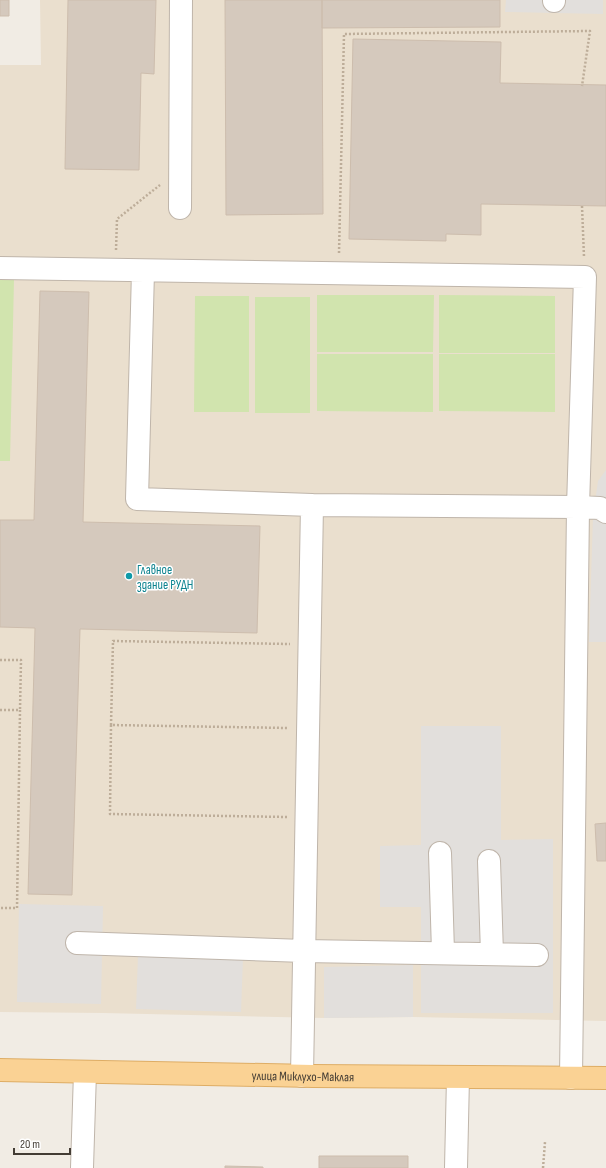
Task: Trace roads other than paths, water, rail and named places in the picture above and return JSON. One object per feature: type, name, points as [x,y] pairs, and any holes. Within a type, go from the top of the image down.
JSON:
[{"type":"main road","name":"улица Миклухо-Маклая","points":[[0,1070],[302,1076],[606,1078]]},
{"type":"lane","points":[[180,208],[181,0]]},
{"type":"lane","points":[[0,268],[585,277],[578,507],[571,1078]]},
{"type":"lane","points":[[143,271],[137,499],[312,505],[578,507],[600,508],[606,512]]},
{"type":"lane","points":[[302,1076],[312,505]]},
{"type":"lane","points":[[440,853],[443,952]]},
{"type":"lane","points":[[488,861],[492,954]]},
{"type":"lane","points":[[77,943],[304,951],[443,952],[537,955]]},
{"type":"lane","points":[[82,1168],[85,1072]]},
{"type":"lane","points":[[456,1168],[458,1077]]},
{"type":"place","name":"Главное здание РУДН","points":[[129,576]]}]
